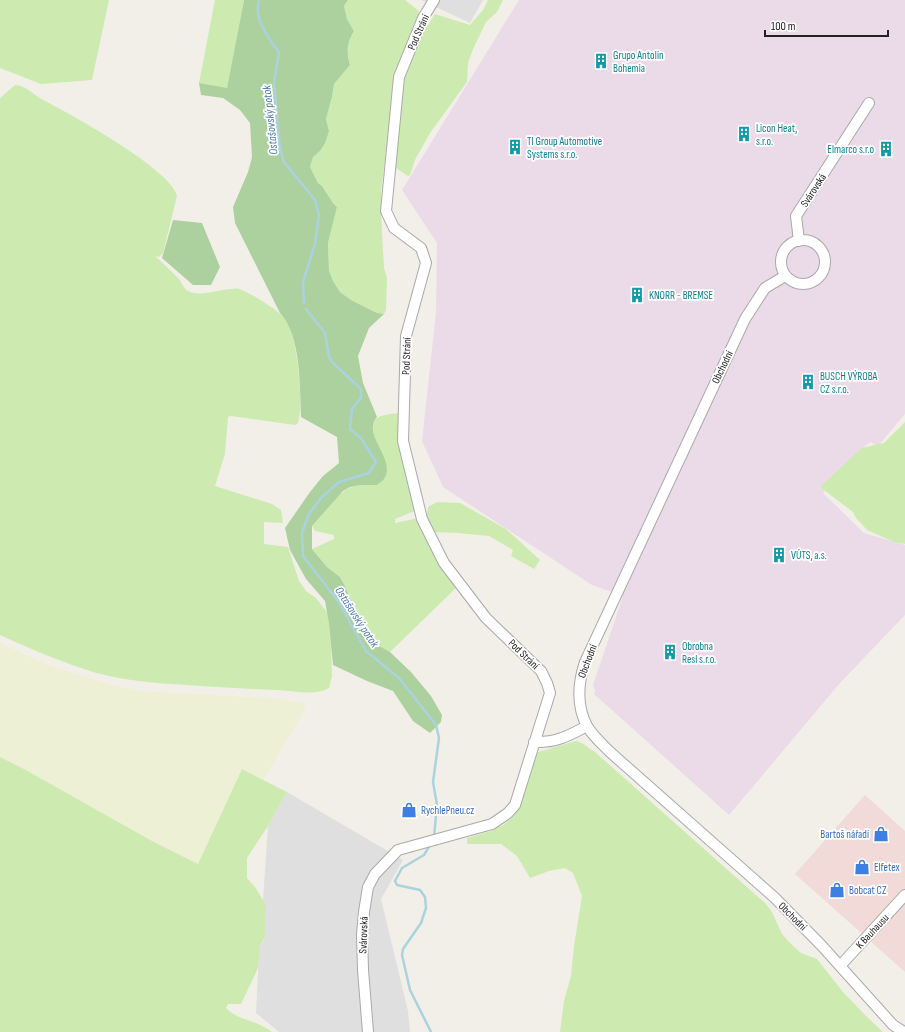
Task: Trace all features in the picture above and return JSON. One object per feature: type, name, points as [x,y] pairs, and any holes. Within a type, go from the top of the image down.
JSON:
[{"type":"street","name":"Pod Strání","points":[[434,0],[423,18],[399,77],[386,211],[394,228],[421,248],[426,263],[406,336],[403,441],[422,519],[444,563],[486,618],[541,671],[547,683],[550,693],[534,742]]},
{"type":"street","name":"Svárovská","points":[[799,241],[796,216],[869,103]]},
{"type":"street","points":[[799,241],[810,242],[820,249],[824,256],[824,264],[823,272],[818,278],[812,282],[802,284],[793,282],[785,276],[781,260],[783,253],[789,245],[799,241]]},
{"type":"street","name":"Obchodní","points":[[785,276],[765,288],[745,318],[585,662],[580,680],[579,694],[581,711],[587,726],[610,752],[775,898],[822,946],[893,1025],[904,1032]]},
{"type":"street","points":[[534,742],[546,743],[556,741],[587,726]]},
{"type":"street","name":"Svárovská","points":[[368,1032],[362,935],[368,887],[375,874],[398,850],[492,824],[508,813],[514,805],[534,742]]},
{"type":"street","name":"K Bauhausu","points":[[840,966],[905,895]]},
{"type":"shaded area","points":[[421,0],[483,0],[470,23]]},
{"type":"shaded area","points":[[519,0],[905,0],[905,414],[879,445],[875,445],[870,442],[820,487],[825,491],[823,493],[864,533],[905,545],[905,615],[840,683],[729,815],[594,694],[595,690],[593,685],[623,596],[592,585],[443,487],[422,441],[436,312],[437,243],[402,190]]},
{"type":"shaded area","points":[[287,792],[403,860],[381,899],[408,1011],[410,1032],[279,1032],[256,1013],[259,954],[260,946],[264,940],[266,905],[263,900],[268,826]]},
{"type":"shaded area","points":[[865,795],[905,831],[905,972],[795,874]]},
{"type":"green space","points":[[0,0],[109,0],[92,80],[41,84],[0,68]]},
{"type":"green space","points":[[215,0],[244,0],[227,89],[199,83]]},
{"type":"green space","points":[[244,0],[348,0],[344,6],[347,19],[354,31],[348,47],[350,65],[334,84],[326,119],[329,131],[325,143],[320,151],[313,157],[310,167],[318,183],[322,186],[337,207],[328,243],[329,271],[333,281],[340,292],[351,300],[377,313],[384,314],[369,328],[358,356],[363,383],[377,417],[373,424],[373,431],[386,463],[387,471],[383,480],[377,485],[361,485],[350,487],[343,491],[312,526],[312,549],[327,567],[340,577],[355,611],[372,642],[390,652],[411,672],[431,696],[442,715],[441,722],[430,733],[413,721],[393,691],[333,665],[325,601],[306,579],[290,550],[285,528],[323,476],[339,463],[337,437],[301,417],[298,362],[292,334],[235,223],[233,207],[248,172],[252,157],[250,123],[240,110],[223,98],[201,95],[199,83],[227,88]]},
{"type":"green space","points":[[348,0],[405,0],[419,11],[389,130],[381,190],[384,268],[387,278],[386,310],[384,314],[377,313],[351,300],[340,292],[333,281],[329,272],[328,243],[337,207],[322,186],[318,183],[310,167],[313,157],[320,151],[329,131],[326,119],[334,84],[350,65],[348,47],[354,31],[347,19],[344,6]]},
{"type":"green space","points":[[488,0],[503,0],[497,12],[486,22],[473,49],[468,63],[467,82],[430,133],[415,160],[410,175],[408,176],[393,166],[403,82],[416,46],[435,14],[470,25],[483,10]]},
{"type":"green space","points":[[15,85],[27,89],[43,100],[120,144],[158,172],[171,185],[177,196],[163,253],[159,257],[155,256],[179,279],[187,290],[193,293],[203,293],[239,289],[257,298],[277,311],[285,319],[290,328],[299,370],[300,413],[298,423],[295,425],[231,416],[228,417],[225,454],[215,486],[272,504],[281,510],[283,523],[264,522],[264,544],[288,547],[299,581],[306,591],[316,598],[326,611],[328,616],[331,646],[332,676],[329,688],[323,691],[310,693],[128,680],[81,668],[0,635],[0,98]]},
{"type":"green space","points":[[173,220],[202,223],[220,267],[211,285],[193,285],[162,258]]},
{"type":"green space","points":[[400,413],[417,510],[395,519],[395,523],[419,518],[427,542],[457,587],[390,652],[372,642],[355,611],[340,577],[327,567],[312,549],[334,539],[334,535],[315,531],[312,526],[335,500],[349,488],[363,485],[377,485],[380,451],[375,439],[373,425],[378,418],[382,416]]},
{"type":"green space","points":[[905,422],[905,544],[894,542],[867,530],[856,518],[853,512],[820,487],[862,448],[884,443]]},
{"type":"green space","points":[[437,502],[460,503],[506,529],[540,560],[534,569],[511,556],[513,550],[489,536],[431,532],[427,514],[428,507]]},
{"type":"green space","points":[[0,643],[51,666],[109,684],[135,690],[282,699],[302,703],[306,708],[263,780],[242,769],[198,864],[152,841],[0,757]]},
{"type":"green space","points":[[576,741],[582,743],[595,752],[766,904],[772,912],[782,934],[789,942],[801,953],[817,959],[843,992],[883,1032],[560,1032],[564,1001],[571,976],[582,896],[573,873],[565,868],[549,871],[530,878],[517,856],[501,844],[467,844],[467,838],[491,831],[503,825],[514,816],[522,801],[527,775],[535,753]]},
{"type":"green space","points":[[0,757],[152,841],[198,864],[242,769],[287,792],[268,826],[247,858],[247,878],[255,887],[266,905],[265,937],[260,946],[258,968],[241,1004],[228,1004],[226,1008],[237,1016],[260,1025],[272,1032],[0,1032]]},
{"type":"waterway","name":"Ostašovský potok","points":[[259,0],[258,14],[260,21],[279,53],[274,83],[280,148],[284,162],[315,200],[319,215],[315,244],[303,282],[304,303]]},
{"type":"waterway","name":"Ostašovský potok","points":[[306,309],[325,333],[329,357],[333,363],[361,389],[361,398],[352,409],[350,429],[361,438],[376,462],[369,473],[339,482],[321,498],[309,514],[302,533],[303,556],[338,601],[366,651],[399,678],[436,725],[439,738],[433,782],[437,805],[434,837]]},
{"type":"waterway","name":"Ostašovský potok","points":[[430,845],[424,855],[402,868],[395,881],[397,885],[420,890],[425,897],[426,908],[421,923],[403,949],[402,955],[410,990],[431,1032]]},
{"type":"place","name":"Grupo Antolin Bohemia","points":[[601,61]]},
{"type":"place","name":"Licon Heat, s.r.o.","points":[[744,134]]},
{"type":"place","name":"TI Group Automotive Systems s.r.o.","points":[[515,147]]},
{"type":"place","name":"Elmarco s.r.o","points":[[886,149]]},
{"type":"place","name":"KNORR - BREMSE","points":[[637,295]]},
{"type":"place","name":"BUSCH VÝROBA CZ s.r.o.","points":[[808,382]]},
{"type":"place","name":"VÚTS, a.s.","points":[[779,555]]},
{"type":"place","name":"Obrobna Resl s.r.o.","points":[[670,652]]},
{"type":"place","name":"RychlePneu.cz","points":[[409,810]]},
{"type":"place","name":"Bartoš nářadí","points":[[881,834]]},
{"type":"place","name":"Elfetex","points":[[862,867]]},
{"type":"place","name":"Bobcat CZ","points":[[837,890]]}]
